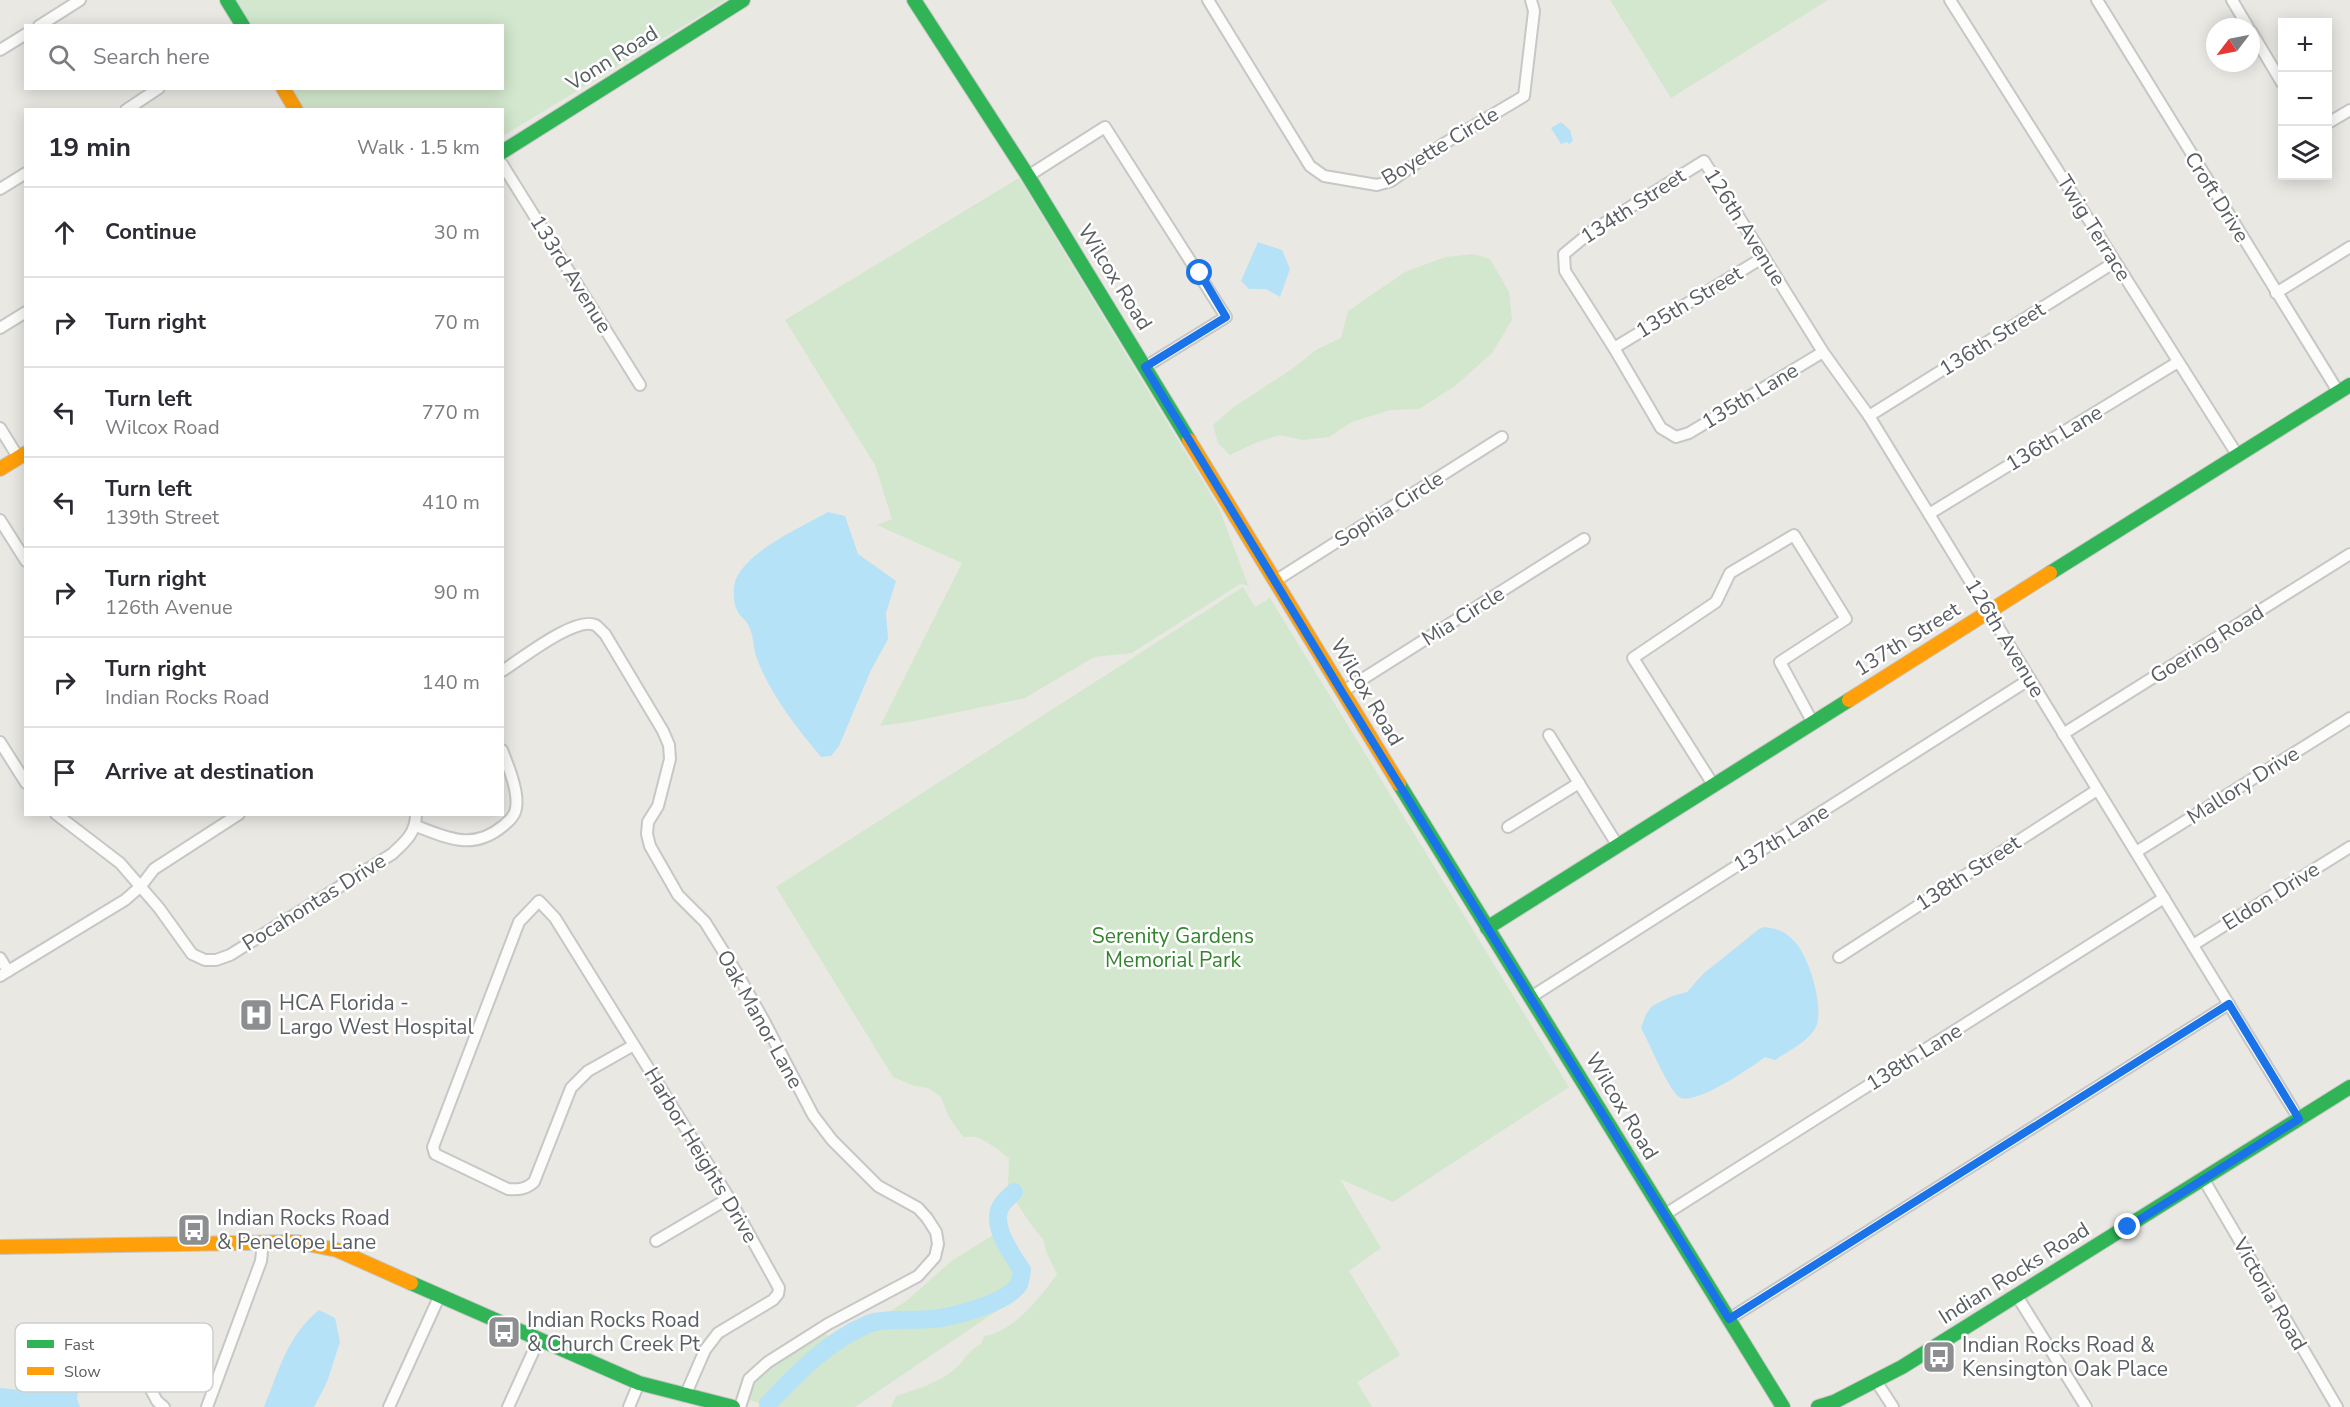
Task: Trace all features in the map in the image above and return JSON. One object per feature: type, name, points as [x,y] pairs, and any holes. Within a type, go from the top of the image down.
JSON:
[{"type":"street","points":[[42,24],[80,0]]},
{"type":"street","points":[[227,0],[242,24]]},
{"type":"street","name":"Vonn Road","points":[[504,151],[743,0]]},
{"type":"street","name":"Wilcox Road","points":[[914,0],[1028,176],[1342,692],[1783,1407]]},
{"type":"street","name":"Boyette Circle","points":[[1208,0],[1310,166],[1324,176],[1377,185],[1391,181],[1445,143],[1524,96],[1534,11],[1531,0]]},
{"type":"street","name":"Twig Terrace","points":[[1950,0],[2238,456]]},
{"type":"street","name":"Croft Drive","points":[[2097,0],[2276,293],[2344,389]]},
{"type":"street","points":[[2232,0],[2243,18]]},
{"type":"street","points":[[0,50],[24,35]]},
{"type":"street","points":[[2260,46],[2278,75]]},
{"type":"street","points":[[129,108],[156,90]]},
{"type":"street","points":[[284,90],[295,108]]},
{"type":"street","points":[[2332,121],[2350,110]]},
{"type":"street","points":[[1028,176],[1105,128],[1216,299],[1226,317],[1145,367]]},
{"type":"street","name":"134th Street","points":[[1614,348],[1565,271],[1564,254],[1592,231],[1704,161]]},
{"type":"street","name":"126th Avenue","points":[[1704,161],[1823,352],[1869,416],[2299,1119]]},
{"type":"street","name":"133rd Avenue","points":[[504,167],[640,385]]},
{"type":"street","points":[[0,189],[24,174]]},
{"type":"street","points":[[2276,293],[2350,247]]},
{"type":"street","name":"135th Street","points":[[1614,348],[1764,257]]},
{"type":"street","name":"136th Street","points":[[1869,416],[2115,262]]},
{"type":"street","points":[[0,328],[24,313]]},
{"type":"street","name":"135th Lane","points":[[1614,348],[1661,428],[1676,437],[1689,433],[1823,352]]},
{"type":"street","name":"136th Lane","points":[[1929,514],[2178,362]]},
{"type":"street","name":"137th Street","points":[[1487,928],[2344,389]]},
{"type":"street","points":[[0,429],[22,455],[0,469]]},
{"type":"street","name":"Sophia Circle","points":[[1275,581],[1502,437]]},
{"type":"street","points":[[0,520],[24,558]]},
{"type":"street","points":[[1714,786],[1633,658],[1716,602],[1730,573],[1794,535],[1846,619],[1780,662],[1813,723]]},
{"type":"street","name":"Mia Circle","points":[[1342,692],[1584,539]]},
{"type":"street","name":"Goering Road","points":[[2063,734],[2350,554]]},
{"type":"street","name":"Oak Manor Lane","points":[[504,670],[573,626],[587,623],[595,625],[605,634],[663,731],[669,746],[670,759],[665,785],[658,806],[648,822],[647,834],[650,846],[678,895],[711,931],[765,1021],[813,1115],[832,1140],[878,1186],[918,1208],[936,1232],[938,1244],[935,1257],[918,1276],[828,1324],[768,1362],[748,1379],[740,1407]]},
{"type":"street","name":"137th Lane","points":[[1531,997],[2030,680]]},
{"type":"street","name":"Mallory Drive","points":[[2136,852],[2350,718]]},
{"type":"street","points":[[1549,735],[1618,846]]},
{"type":"street","points":[[0,742],[24,780]]},
{"type":"street","points":[[416,816],[416,826],[454,840],[470,841],[496,831],[516,812],[517,801],[504,757]]},
{"type":"street","points":[[1508,827],[1578,783]]},
{"type":"street","name":"138th Street","points":[[1839,957],[2097,790]]},
{"type":"street","points":[[59,816],[120,863],[141,886]]},
{"type":"street","points":[[0,958],[4,974],[125,900],[141,886],[154,869],[236,816]]},
{"type":"street","name":"Pocahontas Drive","points":[[141,886],[192,954],[205,960],[216,960],[230,955],[392,854],[407,840],[416,826]]},
{"type":"street","name":"Eldon Drive","points":[[2193,945],[2350,848]]},
{"type":"street","name":"138th Lane","points":[[1664,1215],[2164,898]]},
{"type":"street","name":"Harbor Heights Drive","points":[[634,1045],[588,1071],[571,1088],[534,1182],[527,1188],[508,1189],[435,1154],[433,1148],[519,922],[539,901],[555,918],[729,1197],[777,1281],[778,1294],[772,1300],[718,1333],[705,1350],[685,1396]]},
{"type":"street","points":[[1729,1319],[2229,1004]]},
{"type":"street","name":"Indian Rocks Road","points":[[1818,1407],[1876,1382],[2204,1180],[2350,1087]]},
{"type":"street","name":"Victoria Road","points":[[2204,1180],[2337,1407]]},
{"type":"street","points":[[656,1241],[729,1197]]},
{"type":"street","points":[[213,1391],[261,1261],[263,1242]]},
{"type":"street","points":[[0,1247],[297,1242],[337,1250],[639,1383],[733,1407]]},
{"type":"street","points":[[389,1407],[440,1295]]},
{"type":"street","points":[[2016,1296],[2086,1407]]},
{"type":"street","points":[[508,1407],[538,1339]]},
{"type":"street","points":[[1876,1382],[1893,1407]]},
{"type":"street","points":[[629,1407],[639,1383]]},
{"type":"street","points":[[152,1392],[164,1407]]},
{"type":"street","points":[[207,1407],[213,1392]]},
{"type":"green space","points":[[233,0],[726,0],[504,135],[504,108],[302,108],[290,90],[504,90],[504,24],[248,24]]},
{"type":"green space","points":[[1610,0],[1828,0],[1671,98]]},
{"type":"green space","points":[[1019,178],[1219,508],[1250,590],[1247,585],[1240,584],[1132,653],[1094,657],[1025,698],[880,726],[962,563],[877,525],[892,519],[875,465],[785,320]]},
{"type":"green space","points":[[1474,254],[1490,259],[1509,292],[1512,320],[1492,353],[1455,386],[1419,409],[1390,410],[1352,422],[1329,437],[1303,440],[1280,435],[1255,443],[1230,455],[1218,443],[1213,425],[1234,407],[1292,369],[1316,350],[1341,338],[1348,311],[1405,272],[1445,257]]},
{"type":"green space","name":"Serenity Gardens Memorial Park","points":[[1243,587],[1255,607],[1270,598],[1569,1087],[1393,1202],[1340,1179],[1381,1248],[1349,1271],[1400,1355],[1357,1382],[1372,1407],[891,1407],[896,1396],[928,1385],[950,1373],[981,1344],[984,1336],[1005,1329],[1015,1321],[1043,1293],[1057,1274],[1047,1254],[1043,1239],[1008,1189],[1009,1159],[982,1139],[963,1137],[949,1117],[941,1097],[929,1088],[914,1086],[893,1077],[776,887]]},
{"type":"green space","points":[[993,1235],[1026,1291],[855,1407],[772,1407],[750,1400],[754,1381],[771,1366],[822,1334],[840,1338],[873,1322],[905,1302],[953,1260]]},
{"type":"water","points":[[1561,122],[1570,130],[1573,141],[1569,144],[1567,142],[1561,144],[1551,128]]},
{"type":"water","points":[[1258,242],[1282,250],[1290,269],[1280,297],[1266,289],[1249,289],[1241,281]]},
{"type":"water","points":[[828,512],[845,516],[858,554],[896,581],[886,613],[888,639],[871,670],[839,746],[831,756],[821,757],[793,722],[768,683],[756,656],[749,627],[736,607],[734,593],[736,579],[752,558],[777,540]]},
{"type":"water","points":[[1765,927],[1787,935],[1800,948],[1805,957],[1818,1004],[1817,1024],[1814,1030],[1799,1045],[1775,1060],[1765,1057],[1736,1077],[1709,1091],[1686,1099],[1679,1097],[1664,1075],[1641,1028],[1646,1014],[1652,1006],[1672,996],[1687,992],[1703,974],[1759,929]]},
{"type":"water","points":[[319,1310],[335,1318],[340,1342],[327,1382],[314,1407],[264,1407],[291,1343],[308,1320]]},
{"type":"water","points":[[0,1388],[15,1389],[15,1392],[78,1392],[77,1399],[80,1407],[0,1407]]},
{"type":"waterway","points":[[768,1404],[802,1369],[826,1349],[868,1324],[953,1315],[992,1303],[1013,1291],[1020,1283],[1022,1270],[1000,1231],[998,1214],[1005,1200],[1014,1192]]},
{"type":"traffic: fast","points":[[227,0],[242,24]]},
{"type":"traffic: fast","points":[[504,151],[743,0]]},
{"type":"traffic: fast","points":[[914,0],[1028,176],[1189,440]]},
{"type":"traffic: fast","points":[[2050,573],[2350,385]]},
{"type":"traffic: fast","points":[[1487,928],[1849,700]]},
{"type":"traffic: fast","points":[[1399,784],[1783,1407]]},
{"type":"traffic: fast","points":[[1818,1407],[1834,1402],[1902,1367],[2350,1087]]},
{"type":"traffic: fast","points":[[411,1283],[639,1383],[733,1407]]},
{"type":"traffic: slow","points":[[284,90],[295,108]]},
{"type":"traffic: slow","points":[[1189,440],[1399,784]]},
{"type":"traffic: slow","points":[[0,469],[24,454]]},
{"type":"traffic: slow","points":[[1849,700],[2050,573]]},
{"type":"traffic: slow","points":[[0,1247],[297,1242],[337,1250],[411,1283]]},
{"type":"place","name":"HCA Florida - Largo West Hospital","points":[[256,1015]]},
{"type":"place","name":"Indian Rocks Road & Penelope Lane","points":[[194,1230]]},
{"type":"place","name":"Indian Rocks Road & Church Creek Pt","points":[[504,1332]]},
{"type":"place","name":"Indian Rocks Road & Kensington Oak Place","points":[[1939,1357]]},
{"type":"route","points":[[1200,273],[1226,317],[1145,367],[1342,692],[1729,1319],[2229,1004],[2299,1119],[2128,1227]]}]
